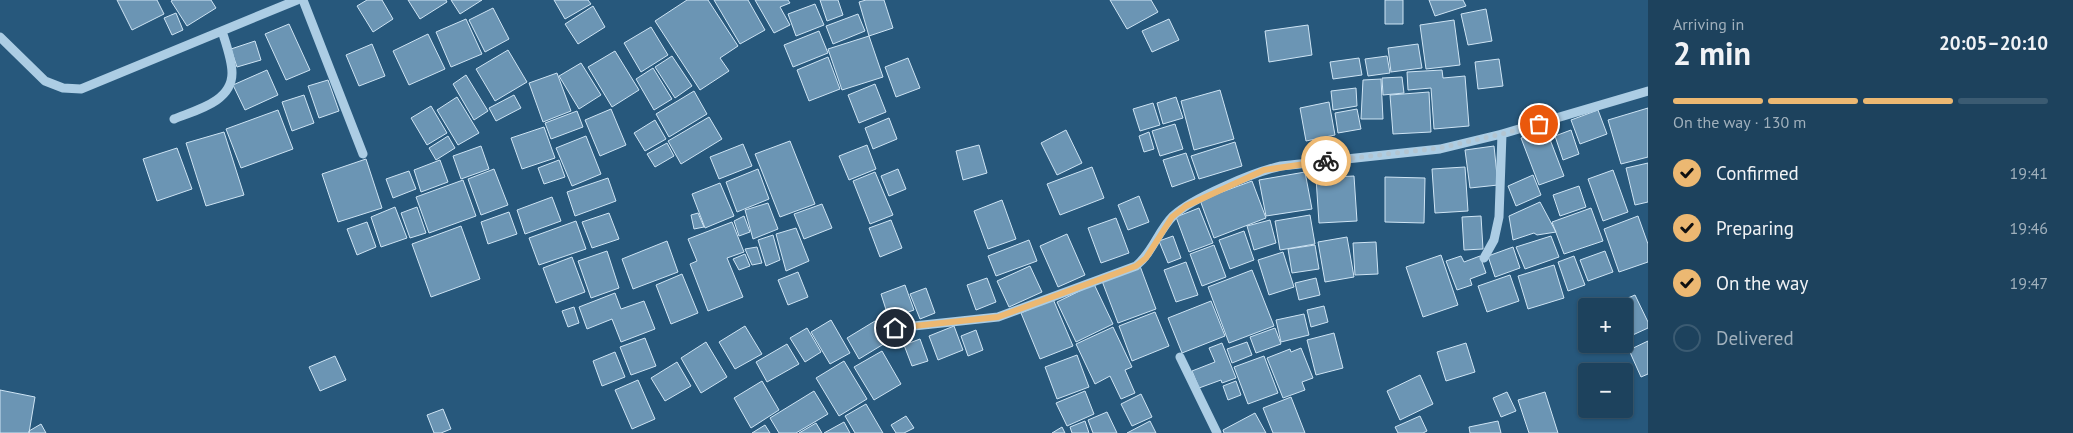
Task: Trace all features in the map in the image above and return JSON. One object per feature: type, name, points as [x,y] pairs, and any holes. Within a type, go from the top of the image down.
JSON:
[{"type":"street","points":[[0,37],[45,82],[63,88],[82,89],[297,0]]},
{"type":"street","points":[[303,0],[363,154]]},
{"type":"street","points":[[174,119],[222,96],[230,85],[232,72],[222,30]]},
{"type":"street","points":[[895,328],[998,317],[1136,266],[1146,258],[1172,217],[1186,206],[1264,170],[1291,165],[1440,148],[1502,134],[1648,91]]},
{"type":"street","points":[[1484,258],[1494,240],[1499,217],[1502,134]]},
{"type":"street","points":[[1180,357],[1217,433]]},
{"type":"building","points":[[117,0],[157,0],[164,14],[132,30]]},
{"type":"building","points":[[211,0],[216,8],[187,26],[171,1]]},
{"type":"building","points":[[367,0],[382,0],[393,19],[373,32],[357,6]]},
{"type":"building","points":[[408,0],[446,0],[447,2],[420,19]]},
{"type":"building","points":[[451,0],[482,0],[460,14]]},
{"type":"building","points":[[554,0],[588,0],[591,4],[565,19]]},
{"type":"building","points":[[687,0],[708,0],[738,46],[720,58],[729,71],[700,90],[655,21]]},
{"type":"building","points":[[714,0],[748,0],[765,30],[740,44]]},
{"type":"building","points":[[755,0],[788,0],[790,3],[780,7],[790,25],[774,33]]},
{"type":"building","points":[[820,0],[838,0],[843,15],[827,21]]},
{"type":"building","points":[[884,0],[893,28],[869,36],[859,2]]},
{"type":"building","points":[[1110,0],[1151,0],[1158,12],[1127,29]]},
{"type":"building","points":[[1385,0],[1403,0],[1403,24],[1385,24]]},
{"type":"building","points":[[1429,0],[1463,0],[1466,6],[1435,16]]},
{"type":"building","points":[[815,4],[824,25],[796,36],[788,14]]},
{"type":"building","points":[[593,6],[605,27],[578,44],[565,24]]},
{"type":"building","points":[[493,8],[509,39],[485,52],[469,20]]},
{"type":"building","points":[[1486,9],[1492,41],[1468,45],[1461,14]]},
{"type":"building","points":[[176,13],[183,30],[172,35],[164,18]]},
{"type":"building","points":[[858,14],[865,31],[833,44],[826,26]]},
{"type":"building","points":[[466,19],[482,54],[451,67],[436,32]]},
{"type":"building","points":[[1169,19],[1179,40],[1152,52],[1142,31]]},
{"type":"building","points":[[1454,20],[1460,65],[1426,69],[1420,25]]},
{"type":"building","points":[[289,24],[310,70],[286,80],[265,34]]},
{"type":"building","points":[[1308,25],[1312,55],[1269,62],[1265,31]]},
{"type":"building","points":[[651,27],[668,55],[641,72],[624,43]]},
{"type":"building","points":[[819,31],[828,53],[793,67],[784,45]]},
{"type":"building","points":[[428,34],[445,69],[409,85],[393,51]]},
{"type":"building","points":[[869,36],[883,77],[842,90],[828,49]]},
{"type":"building","points":[[255,41],[261,60],[237,67],[231,49]]},
{"type":"building","points":[[372,44],[385,76],[359,86],[346,55]]},
{"type":"building","points":[[1418,44],[1422,68],[1391,72],[1388,48]]},
{"type":"building","points":[[508,50],[527,82],[495,101],[476,69]]},
{"type":"building","points":[[615,51],[639,90],[612,107],[588,67]]},
{"type":"building","points":[[672,56],[692,86],[675,98],[655,67]]},
{"type":"building","points":[[1387,56],[1390,73],[1368,76],[1365,59]]},
{"type":"building","points":[[828,57],[840,89],[809,101],[797,70]]},
{"type":"building","points":[[908,58],[920,88],[896,97],[885,67]]},
{"type":"building","points":[[1359,58],[1362,75],[1333,79],[1330,62]]},
{"type":"building","points":[[1499,59],[1503,86],[1478,89],[1475,62]]},
{"type":"building","points":[[581,63],[601,95],[579,109],[559,76]]},
{"type":"building","points":[[653,68],[672,99],[654,110],[636,79]]},
{"type":"building","points":[[267,70],[278,95],[245,110],[233,85]]},
{"type":"building","points":[[1442,70],[1443,78],[1465,76],[1469,126],[1434,129],[1431,88],[1408,90],[1407,72]]},
{"type":"building","points":[[557,73],[571,111],[543,122],[529,83]]},
{"type":"building","points":[[466,75],[488,111],[474,120],[453,84]]},
{"type":"building","points":[[1402,77],[1404,93],[1383,95],[1382,78]]},
{"type":"building","points":[[1381,79],[1383,119],[1361,119],[1363,80]]},
{"type":"building","points":[[328,80],[339,111],[319,118],[308,86]]},
{"type":"building","points":[[875,84],[886,112],[859,123],[848,95]]},
{"type":"building","points":[[1356,88],[1357,106],[1333,110],[1331,91]]},
{"type":"building","points":[[1220,90],[1234,139],[1194,150],[1181,101]]},
{"type":"building","points":[[694,91],[707,114],[669,137],[656,114]]},
{"type":"building","points":[[1429,92],[1431,132],[1393,134],[1390,95]]},
{"type":"building","points":[[304,95],[314,123],[292,131],[282,102]]},
{"type":"building","points":[[514,95],[521,108],[496,121],[489,108]]},
{"type":"building","points":[[457,97],[479,133],[458,145],[437,110]]},
{"type":"building","points":[[1176,97],[1183,118],[1163,124],[1157,103]]},
{"type":"building","points":[[1329,102],[1335,135],[1306,141],[1300,108]]},
{"type":"building","points":[[1153,103],[1160,125],[1140,131],[1133,109]]},
{"type":"building","points":[[431,106],[447,133],[427,145],[411,118]]},
{"type":"building","points":[[1648,108],[1648,157],[1621,164],[1608,120]]},
{"type":"building","points":[[611,109],[626,145],[600,156],[585,120]]},
{"type":"building","points":[[1357,109],[1361,129],[1338,133],[1335,113]]},
{"type":"building","points":[[278,110],[293,149],[241,168],[226,129]]},
{"type":"building","points":[[1598,110],[1607,134],[1580,144],[1571,120]]},
{"type":"building","points":[[577,111],[583,127],[551,139],[545,123]]},
{"type":"building","points":[[709,117],[722,139],[681,164],[668,141]]},
{"type":"building","points":[[889,118],[897,139],[873,149],[865,128]]},
{"type":"building","points":[[655,120],[666,139],[645,151],[634,133]]},
{"type":"building","points":[[1175,124],[1183,149],[1160,156],[1152,131]]},
{"type":"building","points":[[544,127],[555,158],[522,169],[511,138]]},
{"type":"building","points":[[1546,129],[1564,176],[1539,185],[1521,138]]},
{"type":"building","points":[[1066,130],[1082,163],[1057,175],[1041,143]]},
{"type":"building","points":[[1571,130],[1579,154],[1563,160],[1555,136]]},
{"type":"building","points":[[224,132],[244,195],[206,206],[186,143]]},
{"type":"building","points":[[1149,132],[1154,149],[1144,152],[1139,136]]},
{"type":"building","points":[[448,136],[455,148],[436,160],[429,148]]},
{"type":"building","points":[[586,136],[601,174],[572,186],[556,148]]},
{"type":"building","points":[[790,141],[815,204],[780,217],[755,154]]},
{"type":"building","points":[[1235,142],[1242,166],[1199,179],[1191,156]]},
{"type":"building","points":[[667,143],[674,156],[655,167],[647,154]]},
{"type":"building","points":[[743,144],[752,166],[719,179],[710,157]]},
{"type":"building","points":[[867,145],[876,169],[849,180],[839,156]]},
{"type":"building","points":[[979,145],[987,173],[963,180],[956,151]]},
{"type":"building","points":[[481,146],[489,169],[461,179],[453,156]]},
{"type":"building","points":[[1494,146],[1498,185],[1470,188],[1465,150]]},
{"type":"building","points":[[177,148],[192,189],[157,201],[143,159]]},
{"type":"building","points":[[1186,153],[1195,179],[1172,187],[1163,160]]},
{"type":"building","points":[[366,159],[382,208],[338,222],[322,174]]},
{"type":"building","points":[[440,160],[448,182],[421,192],[414,170]]},
{"type":"building","points":[[559,160],[565,177],[544,184],[538,168]]},
{"type":"building","points":[[1648,163],[1648,202],[1635,205],[1626,168]]},
{"type":"building","points":[[1092,167],[1104,198],[1060,215],[1047,184]]},
{"type":"building","points":[[1465,167],[1468,211],[1435,213],[1432,169]]},
{"type":"building","points":[[494,169],[508,205],[481,215],[468,179]]},
{"type":"building","points":[[758,169],[769,199],[737,212],[726,182]]},
{"type":"building","points":[[898,169],[906,189],[889,196],[881,176]]},
{"type":"building","points":[[1613,170],[1628,212],[1603,221],[1588,179]]},
{"type":"building","points":[[409,171],[416,189],[393,198],[386,179]]},
{"type":"building","points":[[875,172],[893,215],[870,224],[853,181]]},
{"type":"building","points":[[1305,172],[1312,209],[1266,216],[1259,180]]},
{"type":"building","points":[[1533,175],[1541,195],[1516,206],[1508,186]]},
{"type":"building","points":[[1354,176],[1357,221],[1319,223],[1316,178]]},
{"type":"building","points":[[1385,177],[1425,178],[1424,223],[1385,222]]},
{"type":"building","points":[[608,178],[616,201],[575,216],[567,192]]},
{"type":"building","points":[[463,180],[476,216],[429,233],[416,197]]},
{"type":"building","points":[[1252,181],[1266,218],[1214,238],[1200,200]]},
{"type":"building","points":[[720,183],[734,216],[705,228],[692,194]]},
{"type":"building","points":[[1579,186],[1586,207],[1560,216],[1553,195]]},
{"type":"building","points":[[1139,196],[1149,222],[1128,230],[1118,205]]},
{"type":"building","points":[[552,197],[561,221],[525,234],[517,210]]},
{"type":"building","points":[[1002,200],[1016,239],[988,249],[974,211]]},
{"type":"building","points":[[1540,202],[1556,232],[1537,235],[1534,233],[1513,240],[1509,216]]},
{"type":"building","points":[[768,203],[778,229],[753,239],[745,210]]},
{"type":"building","points":[[822,204],[832,228],[804,239],[794,214]]},
{"type":"building","points":[[395,207],[407,238],[381,247],[371,217]]},
{"type":"building","points":[[417,207],[426,233],[410,238],[401,213]]},
{"type":"building","points":[[1199,208],[1213,243],[1189,252],[1176,217]]},
{"type":"building","points":[[1591,208],[1603,241],[1564,254],[1552,222]]},
{"type":"building","points":[[509,212],[517,234],[488,244],[481,222]]},
{"type":"building","points":[[609,213],[619,239],[592,248],[582,222]]},
{"type":"building","points":[[698,213],[704,227],[694,229],[691,215]]},
{"type":"building","points":[[1310,215],[1315,244],[1280,250],[1275,221]]},
{"type":"building","points":[[744,216],[750,232],[739,236],[734,221]]},
{"type":"building","points":[[1481,216],[1483,249],[1464,250],[1462,217]]},
{"type":"building","points":[[1638,216],[1648,244],[1648,262],[1619,272],[1604,229]]},
{"type":"building","points":[[1116,218],[1129,253],[1101,263],[1088,228]]},
{"type":"building","points":[[891,220],[902,248],[880,257],[869,228]]},
{"type":"building","points":[[1270,220],[1276,243],[1254,250],[1247,226]]},
{"type":"building","points":[[576,221],[586,249],[539,265],[529,238]]},
{"type":"building","points":[[367,222],[376,247],[357,255],[347,229]]},
{"type":"building","points":[[732,222],[744,252],[727,258],[743,297],[708,311],[690,264],[697,261],[688,239]]},
{"type":"building","points":[[461,226],[480,279],[431,297],[412,244]]},
{"type":"building","points":[[796,228],[809,261],[786,271],[776,234]]},
{"type":"building","points":[[1244,231],[1254,260],[1230,269],[1219,240]]},
{"type":"building","points":[[1067,234],[1085,275],[1058,287],[1040,246]]},
{"type":"building","points":[[773,235],[780,260],[766,266],[758,240]]},
{"type":"building","points":[[1173,236],[1181,258],[1168,263],[1159,241]]},
{"type":"building","points":[[1551,236],[1559,257],[1525,269],[1516,247]]},
{"type":"building","points":[[1347,237],[1354,277],[1325,282],[1318,242]]},
{"type":"building","points":[[1029,240],[1037,261],[996,276],[988,256]]},
{"type":"building","points":[[667,241],[678,272],[633,289],[622,259]]},
{"type":"building","points":[[1376,242],[1378,274],[1355,275],[1353,243]]},
{"type":"building","points":[[1214,245],[1226,277],[1202,286],[1190,254]]},
{"type":"building","points":[[1315,245],[1319,269],[1292,273],[1288,249]]},
{"type":"building","points":[[757,247],[762,263],[752,265],[745,249]]},
{"type":"building","points":[[1513,247],[1520,268],[1495,277],[1488,256]]},
{"type":"building","points":[[607,251],[619,288],[591,298],[578,261]]},
{"type":"building","points":[[1605,251],[1613,272],[1588,281],[1580,260]]},
{"type":"building","points":[[1283,252],[1294,287],[1269,295],[1258,260]]},
{"type":"building","points":[[745,254],[750,266],[739,270],[733,259]]},
{"type":"building","points":[[1441,255],[1458,305],[1423,317],[1406,267]]},
{"type":"building","points":[[1461,256],[1464,262],[1480,256],[1486,273],[1470,279],[1472,285],[1457,290],[1446,261]]},
{"type":"building","points":[[1574,256],[1585,285],[1568,291],[1558,262]]},
{"type":"building","points":[[572,257],[585,292],[556,303],[543,268]]},
{"type":"building","points":[[1186,262],[1198,295],[1176,302],[1164,270]]},
{"type":"building","points":[[1554,265],[1564,298],[1528,309],[1518,276]]},
{"type":"building","points":[[1030,266],[1042,292],[1009,307],[997,281]]},
{"type":"building","points":[[1140,266],[1156,309],[1118,323],[1102,281]]},
{"type":"building","points":[[1252,270],[1274,326],[1229,343],[1208,287]]},
{"type":"building","points":[[798,272],[808,297],[788,305],[778,280]]},
{"type":"building","points":[[682,274],[698,313],[671,324],[656,285]]},
{"type":"building","points":[[1510,275],[1519,301],[1487,312],[1478,286]]},
{"type":"building","points":[[987,278],[996,302],[976,310],[967,285]]},
{"type":"building","points":[[1316,278],[1320,295],[1299,300],[1295,283]]},
{"type":"building","points":[[1094,284],[1113,324],[1076,342],[1057,302]]},
{"type":"building","points":[[905,285],[914,310],[889,319],[881,294]]},
{"type":"building","points":[[926,288],[935,313],[920,319],[910,294]]},
{"type":"building","points":[[615,293],[621,309],[644,301],[655,329],[621,342],[612,319],[587,329],[579,307]]},
{"type":"building","points":[[1635,295],[1648,322],[1648,328],[1633,335],[1633,298],[1628,298]]},
{"type":"building","points":[[1053,299],[1073,346],[1040,359],[1021,313]]},
{"type":"building","points":[[1211,301],[1225,336],[1182,353],[1168,318]]},
{"type":"building","points":[[1324,306],[1328,322],[1311,327],[1307,310]]},
{"type":"building","points":[[574,307],[579,323],[568,327],[562,311]]},
{"type":"building","points":[[1155,312],[1169,346],[1132,361],[1119,326]]},
{"type":"building","points":[[1304,314],[1309,335],[1281,342],[1276,320]]},
{"type":"building","points":[[831,320],[850,353],[830,364],[811,332]]},
{"type":"building","points":[[875,321],[887,342],[859,359],[847,338]]},
{"type":"building","points":[[745,326],[762,354],[735,369],[719,342]]},
{"type":"building","points":[[954,326],[963,350],[938,360],[929,336]]},
{"type":"building","points":[[1113,327],[1132,367],[1125,370],[1135,393],[1121,399],[1110,376],[1095,384],[1076,344]]},
{"type":"building","points":[[807,328],[821,352],[805,362],[790,338]]},
{"type":"building","points":[[1275,328],[1281,344],[1256,353],[1250,337]]},
{"type":"building","points":[[976,330],[983,350],[968,356],[961,336]]},
{"type":"building","points":[[1334,333],[1343,368],[1316,375],[1307,340]]},
{"type":"building","points":[[645,338],[656,366],[631,375],[620,347]]},
{"type":"building","points":[[920,339],[928,361],[912,366],[904,345]]},
{"type":"building","points":[[1648,341],[1648,374],[1641,377],[1630,353],[1633,353],[1633,348]]},
{"type":"building","points":[[706,342],[727,377],[701,393],[681,358]]},
{"type":"building","points":[[1247,342],[1252,355],[1232,363],[1227,349]]},
{"type":"building","points":[[1222,343],[1236,378],[1222,383],[1221,380],[1199,388],[1192,371],[1215,362],[1209,348]]},
{"type":"building","points":[[1466,343],[1475,372],[1446,381],[1437,352]]},
{"type":"building","points":[[787,344],[799,364],[767,382],[756,362]]},
{"type":"building","points":[[1301,348],[1313,378],[1302,382],[1305,390],[1283,398],[1267,358],[1290,349],[1291,352]]},
{"type":"building","points":[[882,351],[901,384],[874,400],[854,367]]},
{"type":"building","points":[[615,352],[625,377],[602,386],[593,361]]},
{"type":"building","points":[[1077,355],[1089,387],[1057,399],[1045,367]]},
{"type":"building","points":[[335,356],[346,380],[320,391],[309,367]]},
{"type":"building","points":[[1264,356],[1278,393],[1248,404],[1234,367]]},
{"type":"building","points":[[844,361],[867,399],[839,416],[816,378]]},
{"type":"building","points":[[677,362],[691,386],[665,401],[651,378]]},
{"type":"building","points":[[1420,375],[1433,404],[1400,420],[1387,391]]},
{"type":"building","points":[[638,380],[655,419],[632,429],[615,390]]},
{"type":"building","points":[[762,381],[779,410],[751,428],[734,398]]},
{"type":"building","points":[[1236,381],[1241,395],[1228,400],[1223,386]]},
{"type":"building","points":[[0,390],[35,397],[29,433],[0,433]]},
{"type":"building","points":[[814,391],[828,414],[796,433],[779,433],[770,418]]},
{"type":"building","points":[[1085,391],[1094,414],[1067,426],[1056,403]]},
{"type":"building","points":[[1507,392],[1516,411],[1501,417],[1493,398]]},
{"type":"building","points":[[1545,392],[1558,433],[1529,433],[1518,400]]},
{"type":"building","points":[[1141,394],[1152,417],[1132,426],[1121,404]]},
{"type":"building","points":[[1291,397],[1305,433],[1273,433],[1263,408]]},
{"type":"building","points":[[866,404],[883,433],[855,433],[845,416]]},
{"type":"building","points":[[443,409],[451,429],[441,433],[434,433],[427,415]]},
{"type":"building","points":[[1107,412],[1117,433],[1093,433],[1088,420]]},
{"type":"building","points":[[1255,413],[1266,433],[1224,433],[1223,430]]},
{"type":"building","points":[[906,416],[914,428],[904,433],[896,433],[891,425]]},
{"type":"building","points":[[1420,416],[1427,431],[1423,433],[1398,433],[1395,427]]},
{"type":"building","points":[[1085,421],[1089,433],[1072,433],[1070,427]]},
{"type":"building","points":[[1150,421],[1156,433],[1127,433]]},
{"type":"building","points":[[1498,421],[1501,433],[1470,433],[1469,427]]},
{"type":"building","points":[[844,422],[850,433],[824,433]]},
{"type":"building","points":[[816,423],[822,433],[799,433]]},
{"type":"building","points":[[41,424],[46,433],[29,433],[29,431]]},
{"type":"building","points":[[765,425],[770,433],[752,433]]},
{"type":"building","points":[[1062,427],[1065,433],[1052,433]]},
{"type":"way so far","points":[[1326,161],[1440,148],[1539,124]]},
{"type":"route","points":[[895,328],[998,317],[1136,266],[1146,258],[1172,217],[1186,206],[1264,170],[1281,166],[1326,161]]}]
